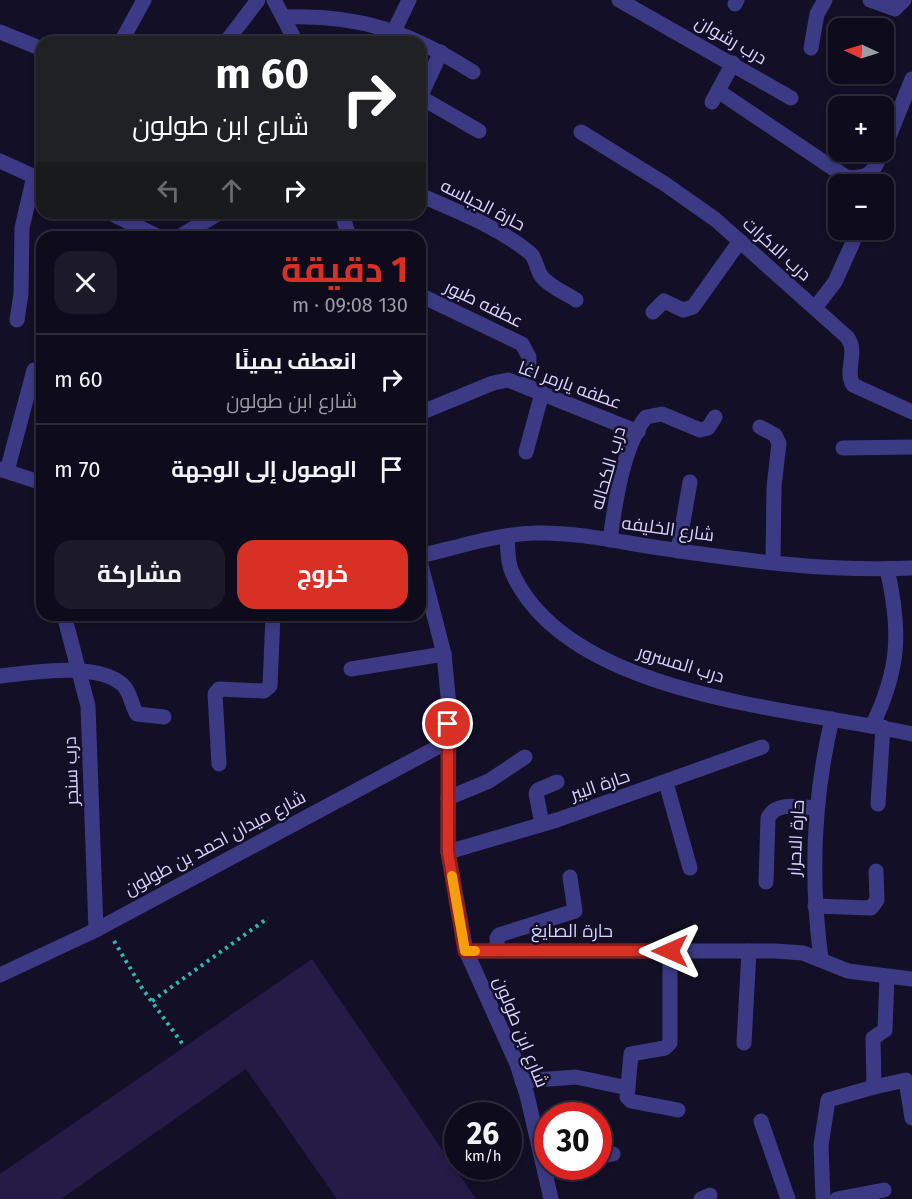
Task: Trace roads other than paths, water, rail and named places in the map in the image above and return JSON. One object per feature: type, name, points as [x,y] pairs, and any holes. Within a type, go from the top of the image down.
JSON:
[{"type":"street","points":[[124,36],[144,0]]},
{"type":"street","points":[[231,36],[258,0]]},
{"type":"street","points":[[273,0],[293,36]]},
{"type":"street","points":[[394,31],[409,0]]},
{"type":"street","name":"درب رشوان","points":[[620,0],[791,98]]},
{"type":"street","points":[[811,48],[817,14],[825,0]]},
{"type":"street","points":[[870,0],[895,9],[904,0]]},
{"type":"street","points":[[284,17],[319,16],[410,36]]},
{"type":"street","points":[[0,32],[36,47]]},
{"type":"street","points":[[426,44],[473,72]]},
{"type":"street","points":[[426,84],[441,52]]},
{"type":"street","points":[[733,63],[715,96],[841,174]]},
{"type":"street","points":[[894,123],[912,79]]},
{"type":"street","points":[[426,101],[478,131]]},
{"type":"street","name":"درب الاكرات","points":[[581,132],[665,184],[740,241],[851,342],[853,352],[850,380],[853,385],[912,412]]},
{"type":"street","points":[[0,160],[36,177]]},
{"type":"street","points":[[17,320],[21,294],[22,228],[36,184]]},
{"type":"street","name":"حارة الجباسه","points":[[426,198],[464,214],[522,247],[533,256],[537,270],[543,279],[576,300]]},
{"type":"street","points":[[122,219],[147,231]]},
{"type":"street","points":[[189,231],[209,219]]},
{"type":"street","points":[[653,312],[664,301],[683,310],[693,307],[740,241]]},
{"type":"street","points":[[815,308],[835,282],[853,242]]},
{"type":"street","name":"عطفه طبور","points":[[426,298],[522,344],[529,357],[535,390],[526,452]]},
{"type":"street","points":[[34,370],[3,470],[36,481]]},
{"type":"street","name":"عطفه يارمر اغا","points":[[426,411],[493,383],[508,380],[638,432]]},
{"type":"street","name":"درب الكحاله","points":[[610,540],[621,479],[638,432],[646,417],[654,414],[700,430],[708,428],[715,417]]},
{"type":"street","points":[[760,427],[775,435],[779,443],[773,515],[773,561]]},
{"type":"street","points":[[843,448],[912,447]]},
{"type":"street","points":[[678,550],[690,482]]},
{"type":"street","name":"شارع الخليفه","points":[[426,557],[507,536],[564,534],[773,561],[887,569],[912,568]]},
{"type":"street","name":"درب المسرور","points":[[507,536],[511,570],[534,608],[566,638],[603,659],[687,689],[912,734]]},
{"type":"street","points":[[878,804],[878,727],[896,664],[897,630],[887,569]]},
{"type":"street","name":"شارع ابن طولون","points":[[426,583],[444,654],[449,706],[448,852],[465,951],[522,1081],[534,1120]]},
{"type":"street","name":"درب سنجر","points":[[65,621],[88,706],[100,927]]},
{"type":"street","points":[[219,764],[215,694],[219,689],[264,691],[270,686],[273,621]]},
{"type":"street","points":[[351,669],[444,654]]},
{"type":"street","points":[[0,676],[77,669],[112,679],[122,685],[130,695],[137,714],[164,717]]},
{"type":"street","name":"حارة الاحرار","points":[[821,959],[815,906],[813,846],[821,765],[832,719]]},
{"type":"street","name":"شارع ميدان احمد بن طولون","points":[[0,975],[100,927],[447,742]]},
{"type":"street","name":"حارة البير","points":[[448,852],[666,783],[762,747]]},
{"type":"street","points":[[448,798],[489,782],[525,757]]},
{"type":"street","points":[[542,824],[536,793],[557,782]]},
{"type":"street","points":[[666,783],[690,868]]},
{"type":"street","points":[[765,882],[770,812],[781,806],[816,807]]},
{"type":"street","points":[[815,906],[871,908],[877,900],[876,871]]},
{"type":"street","points":[[497,951],[496,938],[499,935],[575,910],[570,877]]},
{"type":"street","name":"حارة الصايغ","points":[[465,951],[796,952],[821,959],[848,971],[912,978]]},
{"type":"street","points":[[670,951],[670,1043],[665,1048],[632,1053],[627,1097],[631,1101],[678,1110]]},
{"type":"street","points":[[744,1043],[749,951]]},
{"type":"street","points":[[873,1087],[873,1038],[885,1030],[887,977]]},
{"type":"street","points":[[522,1081],[576,1077],[602,1080],[628,1088]]},
{"type":"street","points":[[823,1199],[821,1145],[828,1100],[904,1080],[908,1082],[912,1118]]},
{"type":"street","points":[[761,1121],[788,1199]]},
{"type":"street","name":"شارع ابن طولون","points":[[550,1180],[551,1199]]},
{"type":"street","points":[[837,1199],[884,1190]]}]
